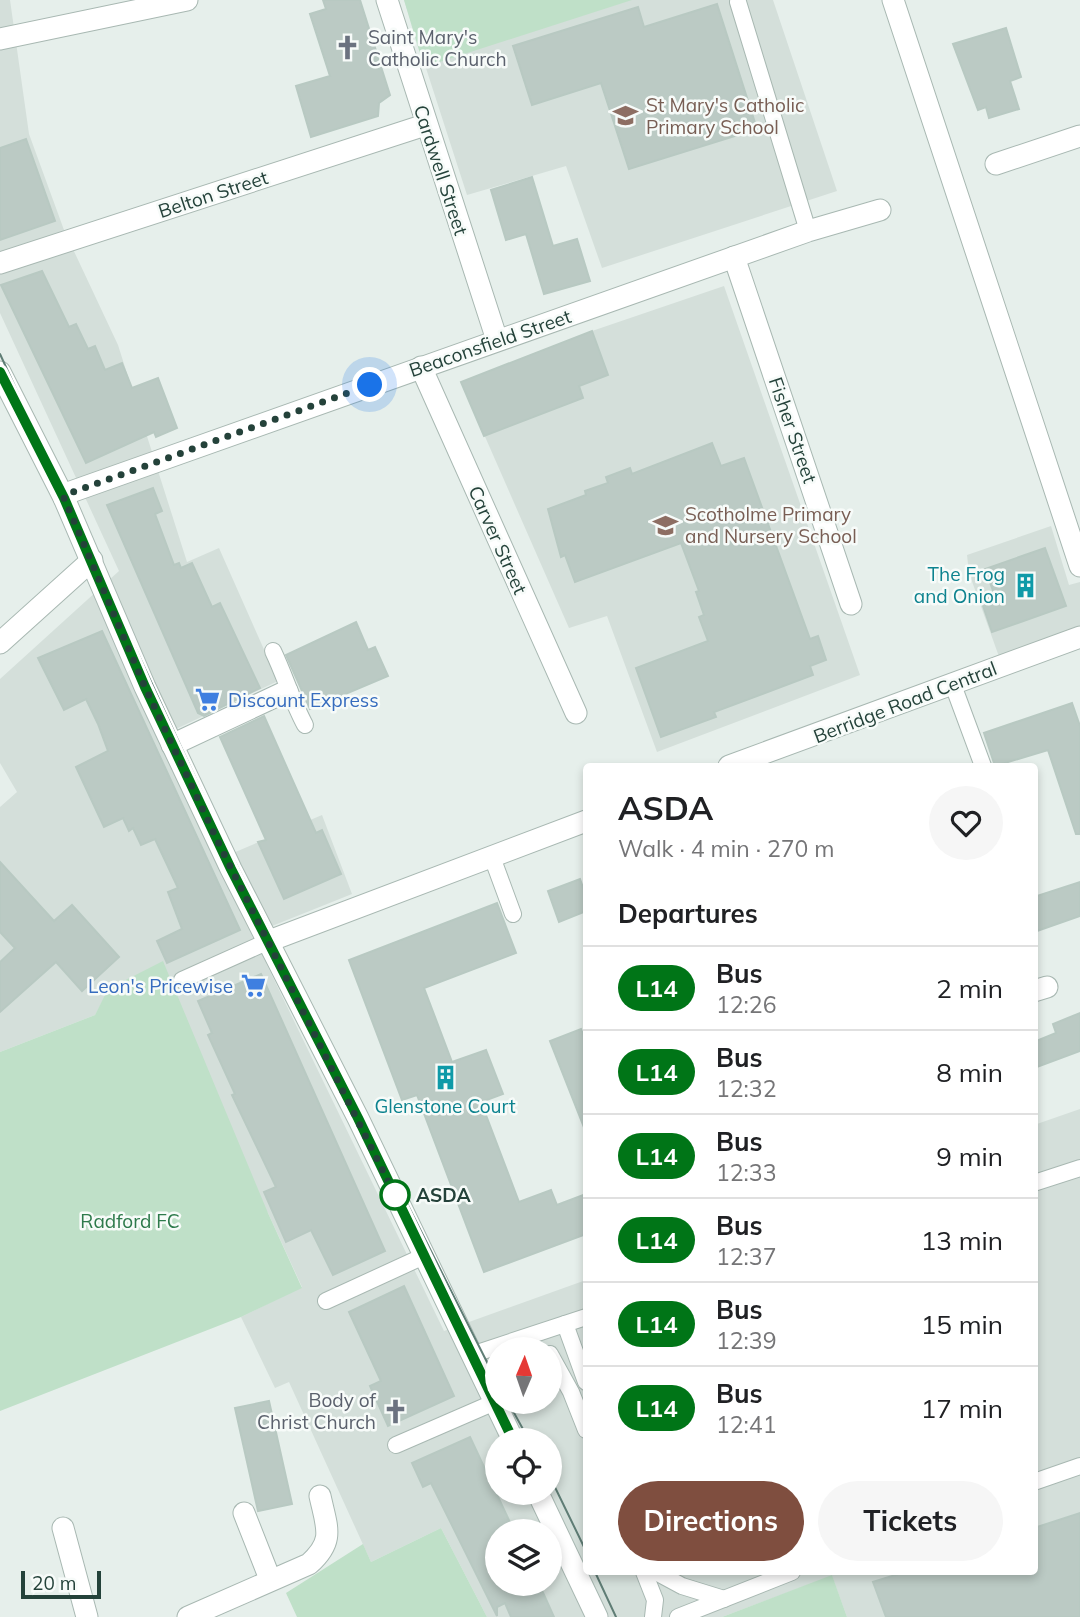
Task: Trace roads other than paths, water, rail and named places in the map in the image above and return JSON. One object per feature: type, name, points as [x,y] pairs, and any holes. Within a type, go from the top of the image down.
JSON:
[{"type":"street","points":[[0,39],[187,0]]},
{"type":"street","name":"Cardwell Street","points":[[387,0],[425,125],[497,340]]},
{"type":"street","points":[[892,0],[1080,566]]},
{"type":"street","name":"Belton Street","points":[[0,263],[425,125]]},
{"type":"street","points":[[996,164],[1080,136]]},
{"type":"street","name":"Beaconsfield Street","points":[[64,498],[65,495],[808,230],[880,210]]},
{"type":"street","name":"Fisher Street","points":[[734,257],[851,604]]},
{"type":"street","name":"Carver Street","points":[[421,367],[576,713]]},
{"type":"street","points":[[0,372],[64,498],[172,745],[231,869],[269,941],[485,1383]]},
{"type":"street","points":[[0,643],[92,560]]},
{"type":"street","name":"Berridge Road Central","points":[[737,763],[1080,637]]},
{"type":"street","points":[[172,745],[287,691]]},
{"type":"street","points":[[269,941],[583,822]]},
{"type":"street","points":[[188,1617],[211,1611],[278,1576],[309,1564],[323,1551],[328,1536],[320,1496]]},
{"type":"street","points":[[544,1505],[597,1617]]},
{"type":"street","points":[[244,1513],[278,1576]]},
{"type":"street","points":[[63,1528],[87,1617]]},
{"type":"lane","points":[[738,2],[808,230]]},
{"type":"lane","points":[[273,651],[285,676],[287,691],[305,725]]},
{"type":"lane","points":[[953,685],[982,763]]},
{"type":"lane","points":[[492,857],[513,914]]},
{"type":"lane","points":[[182,980],[269,941]]},
{"type":"lane","points":[[1038,1182],[1080,1168]]},
{"type":"lane","points":[[326,1301],[424,1256]]},
{"type":"lane","points":[[471,1356],[583,1318]]},
{"type":"lane","points":[[565,1324],[583,1374]]},
{"type":"lane","points":[[538,1332],[541,1337]]},
{"type":"lane","points":[[562,1380],[583,1423]]},
{"type":"lane","points":[[396,1445],[485,1406]]},
{"type":"lane","points":[[1038,1481],[1080,1466]]},
{"type":"lane","points":[[645,1575],[655,1600],[653,1617]]},
{"type":"lane","points":[[662,1575],[682,1586],[724,1599]]},
{"type":"lane","points":[[678,1617],[784,1575]]},
{"type":"tram line","points":[[0,354],[224,840],[485,1358]]},
{"type":"tram line","points":[[515,1414],[522,1428]]},
{"type":"tram line","points":[[562,1502],[583,1545]]},
{"type":"tram line","points":[[596,1575],[616,1617]]},
{"type":"place","name":"Saint Mary's Catholic Church","points":[[348,48]]},
{"type":"place","name":"St Mary's Catholic Primary School","points":[[626,116]]},
{"type":"place","name":"Scotholme Primary and Nursery School","points":[[665,525]]},
{"type":"place","name":"The Frog and Onion","points":[[1025,585]]},
{"type":"place","name":"Discount Express","points":[[208,700]]},
{"type":"place","name":"Leon's Pricewise","points":[[253,986]]},
{"type":"place","name":"Glenstone Court","points":[[445,1078]]},
{"type":"place","name":"ASDA","points":[[395,1195]]},
{"type":"place","name":"Body of Christ Church","points":[[396,1411]]},
{"type":"park label","name":"Radford FC","points":[[130,1221]]}]
